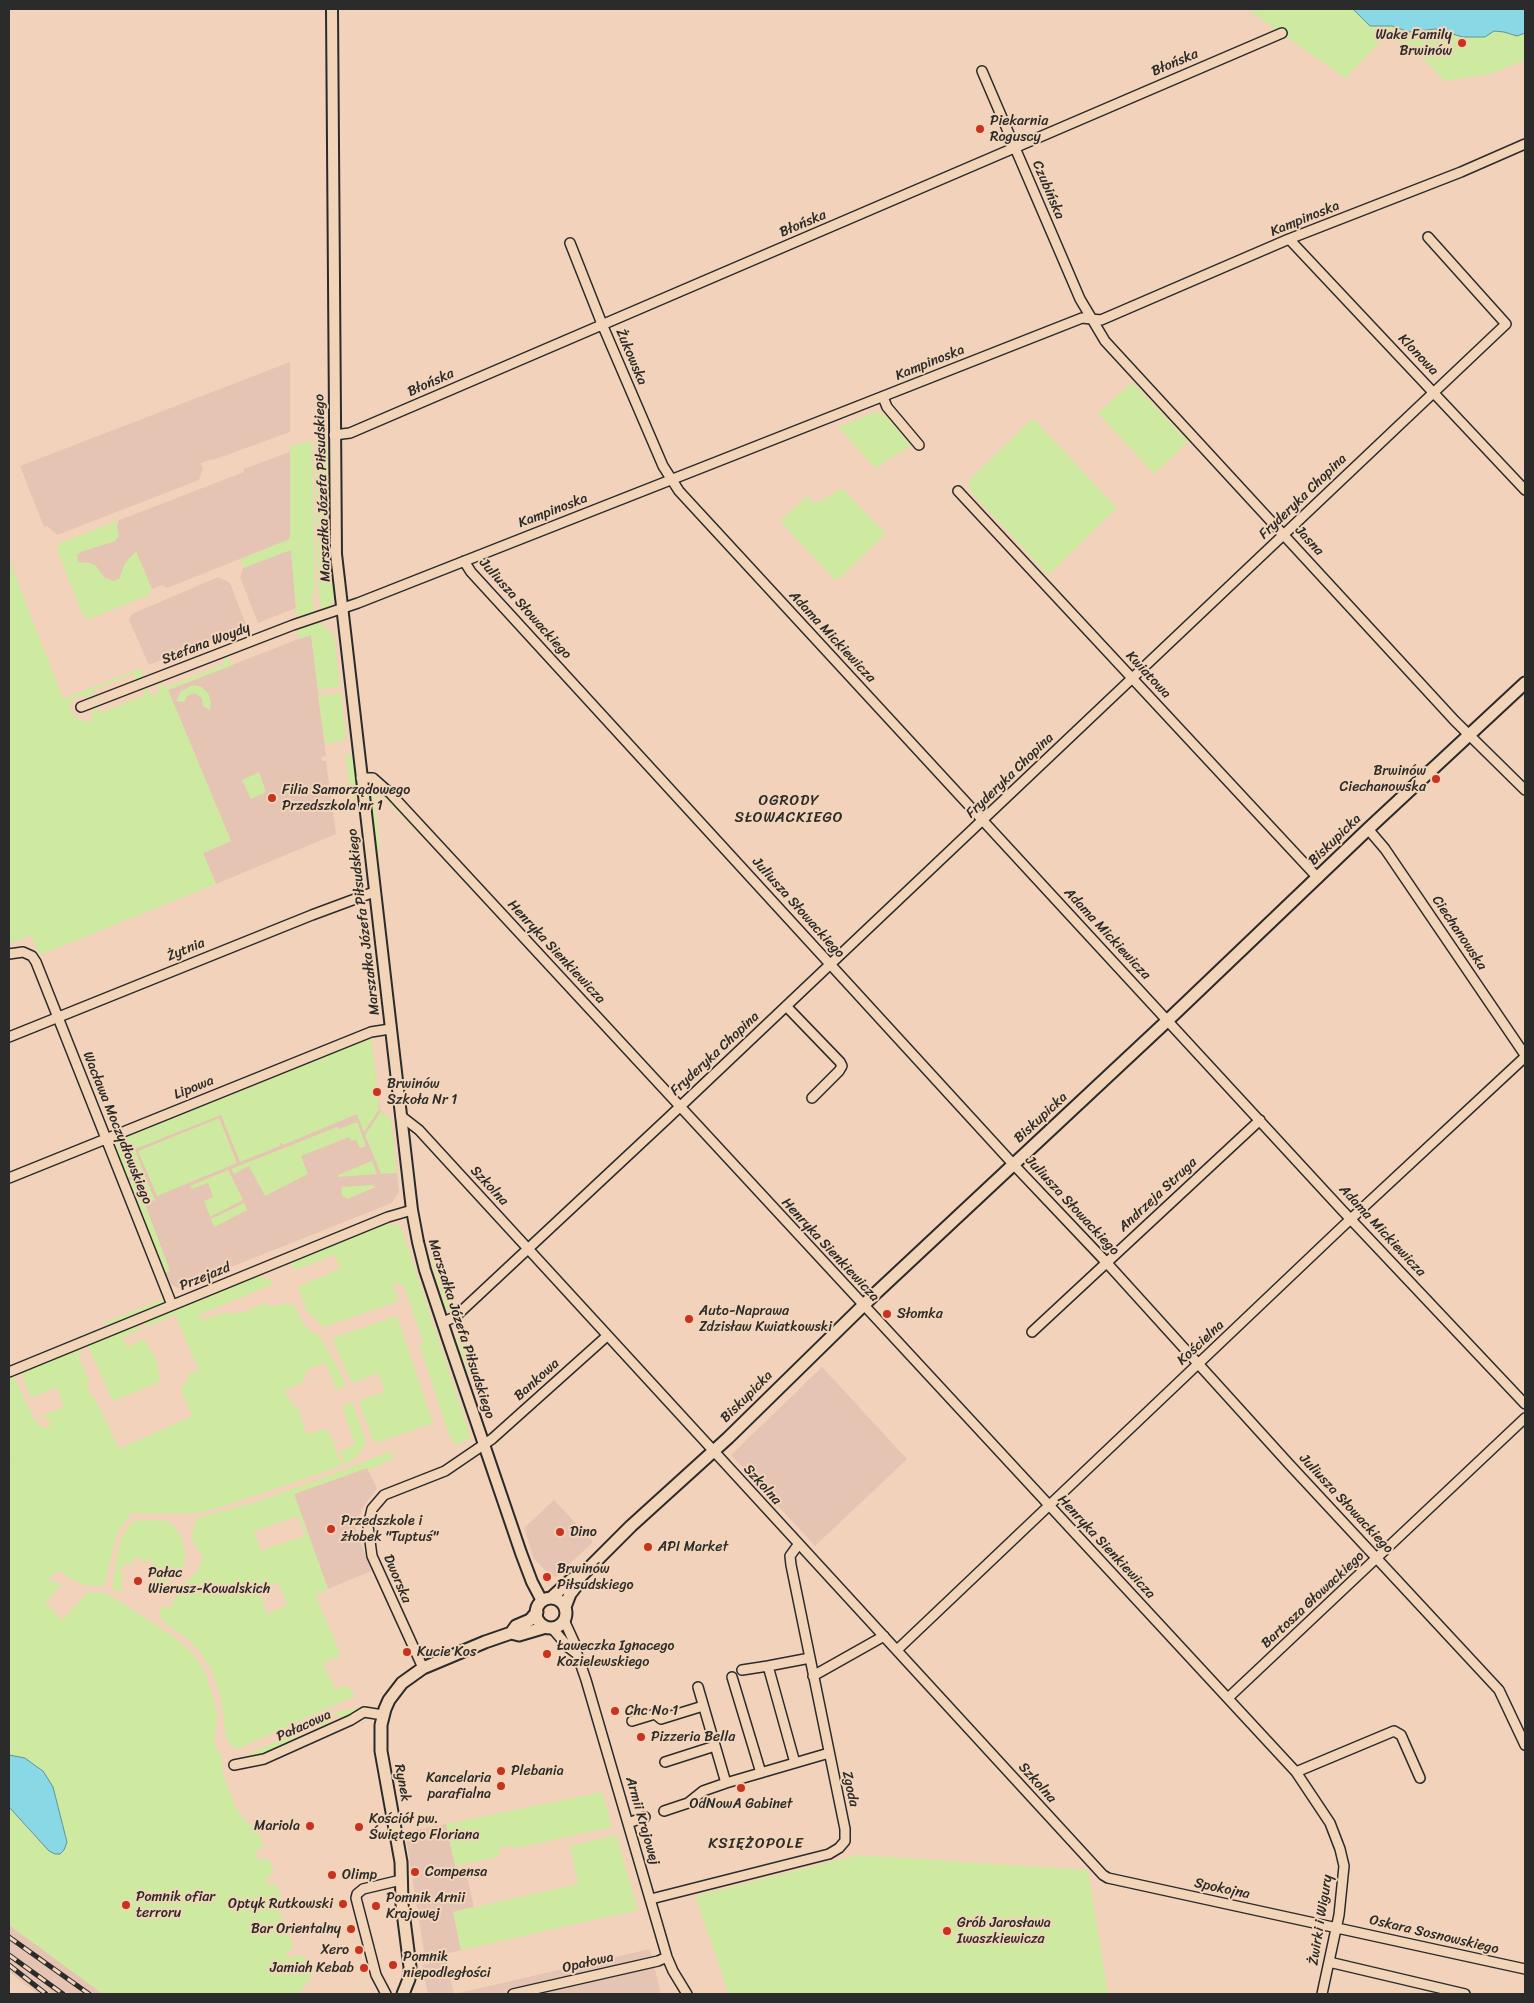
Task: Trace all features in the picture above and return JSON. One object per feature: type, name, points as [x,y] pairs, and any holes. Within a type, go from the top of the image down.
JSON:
[{"type":"main road","name":"Biskupicka","points":[[546,1600],[572,1579],[580,1577],[638,1520],[713,1452],[863,1306],[1525,683]]},
{"type":"main road","name":"Biskupicka","points":[[565,1607],[570,1594],[578,1585],[580,1577]]},
{"type":"main road","points":[[423,1668],[464,1650],[511,1633],[519,1635],[559,1626],[566,1614],[565,1607],[560,1601],[546,1600],[530,1620],[516,1626],[511,1633]]},
{"type":"main road","points":[[537,1612],[539,1621],[549,1627]]},
{"type":"main road","name":"Rynek","points":[[404,1994],[410,1967],[402,1904],[399,1846],[381,1751],[380,1731],[383,1715],[394,1693],[402,1683],[423,1668]]},
{"type":"street","name":"Marszałka Józefa Piłsudskiego","points":[[332,9],[336,554],[412,1210],[423,1261],[521,1553],[546,1600]]},
{"type":"street","name":"Błońska","points":[[334,435],[350,433],[1282,33]]},
{"type":"street","name":"Czubińska","points":[[982,71],[1080,299],[1091,319]]},
{"type":"street","name":"Kampinoska","points":[[342,609],[1082,318],[1102,320],[1289,239],[1461,172],[1525,144]]},
{"type":"street","name":"Fryderyka Chopina","points":[[443,1322],[455,1317],[528,1249],[983,821],[1506,324],[1428,237]]},
{"type":"street","name":"Klonowa","points":[[1289,239],[1434,391],[1525,490]]},
{"type":"street","name":"Żukowska","points":[[570,243],[602,324],[671,480]]},
{"type":"street","name":"Jasna","points":[[1091,319],[1115,353],[1470,736],[1525,790]]},
{"type":"street","points":[[883,397],[887,407],[919,444]]},
{"type":"street","name":"Adama Mickiewicza","points":[[671,480],[707,522],[983,821],[1525,1404]]},
{"type":"street","name":"Kwiatowa","points":[[958,491],[1318,878]]},
{"type":"street","name":"Juliusza Słowackiego","points":[[464,561],[470,572],[1499,1690],[1525,1745]]},
{"type":"street","name":"Stefana Woydy","points":[[81,707],[293,625],[342,609]]},
{"type":"street","name":"Henryka Sienkiewicza","points":[[361,778],[373,778],[390,793],[1296,1772]]},
{"type":"street","name":"Ciechanowska","points":[[1368,829],[1385,849],[1525,1056]]},
{"type":"street","name":"Żytnia","points":[[9,1037],[302,918],[374,892]]},
{"type":"street","name":"Wacława Moczydłowskiego","points":[[9,954],[23,952],[32,956],[36,962],[172,1305]]},
{"type":"street","points":[[786,1006],[842,1066],[812,1098]]},
{"type":"street","name":"Lipowa","points":[[9,1178],[371,1032],[390,1029]]},
{"type":"street","name":"Kościelna","points":[[897,1650],[1351,1218],[1525,1056]]},
{"type":"street","name":"Szkolna","points":[[401,1116],[419,1130],[1102,1875]]},
{"type":"street","name":"Andrzeja Struga","points":[[1032,1332],[1260,1120]]},
{"type":"street","name":"Przejazd","points":[[9,1372],[388,1217],[412,1210]]},
{"type":"street","name":"Bankowa","points":[[484,1444],[607,1336]]},
{"type":"street","name":"Bartosza Głowackiego","points":[[1228,1698],[1525,1418]]},
{"type":"street","name":"Dworska","points":[[423,1668],[372,1556],[368,1526],[370,1514],[384,1494],[445,1471],[484,1444]]},
{"type":"street","name":"Zgoda","points":[[651,1899],[829,1854],[839,1848],[846,1836],[791,1565],[790,1556],[798,1545]]},
{"type":"street","name":"Armii Krajowej","points":[[564,1620],[575,1644],[583,1669],[667,1957],[672,1971],[687,1994]]},
{"type":"street","name":"Armii Krajowej","points":[[549,1627],[577,1654]]},
{"type":"street","points":[[813,1676],[884,1636]]},
{"type":"street","points":[[742,1670],[810,1658]]},
{"type":"street","points":[[768,1666],[796,1763]]},
{"type":"street","points":[[732,1677],[761,1773]]},
{"type":"street","points":[[698,1687],[726,1783]]},
{"type":"street","points":[[632,1720],[655,1714],[661,1718],[703,1706]]},
{"type":"street","name":"Pałacowa","points":[[234,1765],[272,1756],[365,1712],[383,1715]]},
{"type":"street","points":[[1296,1772],[1394,1731],[1401,1735],[1420,1778]]},
{"type":"street","points":[[665,1762],[715,1746]]},
{"type":"street","points":[[664,1811],[688,1803],[703,1792],[726,1783],[829,1753]]},
{"type":"street","name":"Żwirki i Wigury","points":[[1296,1772],[1330,1823],[1344,1866],[1337,1927],[1322,1994]]},
{"type":"street","points":[[628,1823],[645,1817]]},
{"type":"street","name":"Spokojna","points":[[1102,1875],[1108,1878],[1337,1927]]},
{"type":"street","points":[[386,1994],[376,1975],[356,1898],[357,1894],[363,1890],[401,1880]]},
{"type":"street","name":"Oskara Sosnowskiego","points":[[1337,1927],[1525,1969]]},
{"type":"street","name":"Opałowa","points":[[513,1994],[658,1961],[667,1957]]},
{"type":"street","points":[[1329,1962],[1464,1994]]},
{"type":"shaded area","points":[[290,362],[290,432],[201,463],[203,469],[199,480],[57,535],[47,526],[44,527],[20,466]]},
{"type":"shaded area","points":[[290,452],[290,539],[167,588],[162,585],[152,589],[148,595],[90,619],[83,616],[57,550],[60,543],[244,472],[243,469]]},
{"type":"shaded area","points":[[291,549],[296,608],[258,623],[240,577],[243,568]]},
{"type":"shaded area","points":[[218,577],[230,583],[247,627],[149,665],[129,620],[132,614]]},
{"type":"shaded area","points":[[311,634],[326,756],[321,757],[322,761],[326,761],[336,834],[216,884],[203,853],[231,841],[168,690]]},
{"type":"shaded area","points":[[371,1038],[377,1087],[372,1088],[373,1096],[378,1095],[380,1110],[391,1119],[399,1192],[392,1203],[178,1288],[169,1283],[115,1148],[121,1139]]},
{"type":"shaded area","points":[[822,1367],[907,1459],[815,1546],[731,1455]]},
{"type":"shaded area","name":"Przedszkole i żłobek \"Tuptuś\"","points":[[367,1468],[377,1488],[364,1506],[355,1526],[371,1571],[328,1589],[294,1494]]},
{"type":"shaded area","points":[[554,1500],[593,1542],[556,1577],[551,1576],[534,1559],[524,1528]]},
{"type":"shaded area","points":[[446,1824],[456,1870],[465,1868],[474,1907],[453,1912],[461,1950],[425,1959],[405,1832]]},
{"type":"shaded area","points":[[9,1925],[102,1993],[38,1994],[9,1972]]},
{"type":"shaded area","points":[[650,1949],[661,1994],[454,1994]]},
{"type":"shaded area","points":[[446,1960],[454,1994],[428,1994],[422,1965]]},
{"type":"green space","name":"Wake Family Brwinów","points":[[1247,9],[1525,9],[1525,60],[1490,74],[1445,81],[1412,47],[1384,38],[1345,78]]},
{"type":"green space","points":[[1132,382],[1188,442],[1154,474],[1098,413]]},
{"type":"green space","points":[[875,412],[886,415],[911,446],[875,468],[838,427]]},
{"type":"green space","points":[[1033,418],[1117,508],[1048,575],[969,490],[970,479]]},
{"type":"green space","points":[[322,440],[330,448],[331,549],[335,593],[332,603],[322,611],[318,594],[320,591],[318,590],[315,441]]},
{"type":"green space","points":[[312,441],[315,590],[314,595],[311,596],[315,613],[302,617],[294,609],[296,608],[291,550],[243,568],[241,559],[290,539],[290,446]]},
{"type":"green space","points":[[842,488],[886,534],[836,581],[780,521],[807,496],[815,504]]},
{"type":"green space","points":[[119,520],[117,526],[119,536],[115,541],[81,552],[77,555],[78,562],[90,563],[96,566],[104,577],[113,581],[119,579],[125,563],[136,551],[152,589],[148,595],[90,619],[83,616],[57,550],[60,543]]},
{"type":"green space","points":[[9,559],[63,699],[142,668],[142,677],[137,681],[134,674],[92,691],[94,698],[81,696],[74,699],[70,709],[77,718],[87,722],[92,720],[92,712],[97,706],[100,713],[145,695],[143,688],[149,690],[153,696],[159,693],[158,687],[161,681],[164,688],[225,663],[224,656],[229,658],[233,665],[168,690],[231,841],[203,853],[216,884],[39,955],[31,935],[9,944]]},
{"type":"green space","points":[[317,621],[334,635],[340,687],[318,690],[311,635],[300,639],[298,636],[298,630],[301,626]]},
{"type":"green space","points":[[193,685],[202,687],[208,693],[211,701],[210,710],[203,706],[202,698],[194,693],[187,696],[184,702],[176,701],[181,691]]},
{"type":"green space","points":[[341,693],[346,738],[325,744],[318,696]]},
{"type":"green space","points":[[345,753],[353,757],[358,798],[351,798]]},
{"type":"green space","points":[[259,772],[266,792],[251,799],[242,780]]},
{"type":"green space","points":[[373,792],[384,796],[388,800],[390,798],[419,830],[417,832],[383,796],[374,797],[380,851],[377,851],[370,796]]},
{"type":"green space","points":[[371,1038],[377,1087],[372,1088],[373,1096],[378,1095],[379,1110],[364,1132],[357,1114],[283,1145],[280,1143],[280,1146],[240,1162],[221,1115],[135,1149],[143,1171],[127,1178],[115,1148],[121,1139]]},
{"type":"green space","points":[[381,1111],[391,1119],[397,1173],[381,1174],[365,1135]]},
{"type":"green space","points":[[219,1118],[237,1163],[157,1196],[138,1151]]},
{"type":"green space","points":[[357,1122],[366,1146],[360,1148],[356,1140],[351,1141],[349,1137],[301,1156],[308,1174],[265,1196],[249,1166],[234,1174],[231,1169],[337,1127],[339,1129]]},
{"type":"green space","points":[[372,1161],[377,1174],[338,1177],[338,1175]]},
{"type":"green space","points":[[228,1170],[243,1200],[210,1217],[204,1201],[213,1197],[208,1183],[192,1189],[190,1186]]},
{"type":"green space","points":[[144,1174],[155,1200],[145,1204],[170,1271],[165,1273],[129,1181]]},
{"type":"green space","points":[[372,1185],[376,1187],[347,1199],[342,1195],[341,1187]]},
{"type":"green space","points":[[244,1203],[247,1210],[214,1227],[211,1219]]},
{"type":"green space","points":[[387,1222],[388,1225],[397,1224],[402,1230],[471,1438],[456,1445],[452,1441],[447,1429],[420,1347],[423,1342],[404,1286],[399,1283],[393,1284],[398,1301],[324,1327],[307,1312],[298,1286],[340,1269],[335,1255],[294,1270],[292,1266],[286,1267],[292,1265],[291,1261]]},
{"type":"green space","points":[[438,1257],[454,1309],[451,1312],[446,1310],[431,1260]]},
{"type":"green space","points":[[260,1274],[262,1278],[271,1279],[273,1284],[199,1315],[201,1320],[227,1312],[230,1314],[244,1312],[266,1303],[272,1307],[285,1303],[295,1306],[304,1325],[319,1335],[346,1386],[336,1389],[326,1363],[308,1369],[303,1381],[292,1388],[286,1389],[285,1394],[299,1411],[306,1434],[326,1429],[340,1461],[344,1460],[340,1451],[355,1445],[342,1406],[352,1402],[365,1438],[365,1445],[354,1459],[328,1471],[221,1507],[198,1513],[178,1514],[134,1513],[132,1511],[116,1536],[104,1586],[85,1585],[73,1580],[59,1570],[47,1580],[62,1584],[45,1603],[62,1620],[88,1592],[106,1593],[173,1636],[196,1657],[207,1677],[216,1708],[217,1718],[214,1742],[221,1756],[223,1775],[236,1808],[243,1818],[257,1831],[264,1846],[255,1851],[259,1861],[266,1858],[269,1860],[274,1872],[266,1877],[269,1886],[276,1883],[284,1903],[277,1906],[293,1945],[292,1950],[286,1953],[288,1959],[297,1955],[305,1957],[310,1968],[315,1971],[299,1994],[242,1994],[245,1990],[241,1994],[103,1994],[9,1925],[9,1466],[11,1465],[9,1460],[9,1377],[15,1378],[34,1419],[43,1428],[47,1428],[51,1424],[49,1420],[41,1416],[64,1407],[57,1387],[31,1398],[21,1373],[80,1348],[82,1353],[78,1355],[89,1381],[86,1383],[119,1449],[192,1416],[181,1390],[182,1385],[189,1380],[187,1375],[199,1370],[175,1315],[146,1327],[145,1321]]},
{"type":"green space","points":[[165,1298],[159,1306],[107,1327],[105,1323]]},
{"type":"green space","points":[[397,1316],[433,1423],[379,1442],[375,1441],[371,1436],[359,1401],[385,1391],[378,1373],[352,1383],[333,1338]]},
{"type":"green space","points":[[461,1321],[459,1325],[474,1374],[469,1375],[456,1339],[461,1335],[457,1324]]},
{"type":"green space","points":[[138,1324],[141,1331],[139,1330],[123,1337],[127,1347],[144,1339],[157,1361],[160,1382],[113,1401],[87,1345]]},
{"type":"green space","points":[[390,1451],[394,1458],[369,1470],[367,1468],[294,1494],[328,1589],[315,1595],[341,1655],[323,1663],[335,1689],[347,1685],[355,1696],[235,1750],[226,1738],[221,1698],[212,1671],[200,1652],[188,1639],[166,1624],[159,1615],[161,1608],[164,1606],[169,1609],[184,1582],[186,1583],[198,1570],[203,1557],[193,1542],[192,1534],[197,1518],[252,1503],[318,1480]],"holes":[[[298,1516],[306,1535],[261,1551],[254,1531]],[[278,1582],[287,1605],[267,1614],[259,1590]]]},
{"type":"green space","points":[[141,1519],[168,1521],[177,1529],[183,1543],[185,1553],[183,1568],[179,1574],[170,1578],[159,1595],[150,1590],[160,1572],[150,1565],[153,1560],[149,1558],[146,1563],[136,1557],[131,1564],[122,1566],[120,1572],[124,1577],[120,1584],[123,1587],[119,1593],[112,1588],[121,1538],[131,1523]]},
{"type":"green space","points":[[362,1707],[362,1709],[341,1720],[337,1714],[330,1717],[332,1724],[322,1729],[318,1723],[296,1732],[298,1740],[270,1752],[255,1758],[241,1758],[340,1711]]},
{"type":"green space","points":[[602,1792],[612,1827],[516,1848],[511,1845],[498,1848],[500,1855],[497,1857],[455,1866],[446,1824]]},
{"type":"green space","points":[[616,1835],[638,1910],[461,1950],[453,1912],[578,1884],[570,1846]]},
{"type":"green space","points":[[858,1855],[1088,1870],[1108,1994],[729,1994],[695,1896]]},
{"type":"water","points":[[1353,9],[1525,9],[1525,33],[1517,36],[1494,31],[1485,37],[1463,37],[1435,29],[1409,32],[1392,26],[1370,26]]},
{"type":"water","points":[[9,1755],[25,1758],[43,1771],[53,1787],[67,1842],[60,1854],[49,1851],[9,1807]]},
{"type":"railway","points":[[9,1937],[89,1994]]},
{"type":"railway","points":[[9,1955],[63,1994]]},
{"type":"railway","points":[[9,1965],[46,1994]]},
{"type":"place","name":"Wake Family Brwinów","points":[[1462,43]]},
{"type":"place","name":"Piekarnia Roguscy","points":[[980,129]]},
{"type":"place","name":"Brwinów Ciechanowska","points":[[1436,779]]},
{"type":"place","name":"Filia Samorządowego Przedszkola nr 1","points":[[272,798]]},
{"type":"place","name":"Brwinów Szkoła Nr 1","points":[[377,1092]]},
{"type":"place","name":"Słomka","points":[[887,1314]]},
{"type":"place","name":"Auto-Naprawa Zdzisław Kwiatkowski","points":[[689,1319]]},
{"type":"place","name":"Przedszkole i żłobek \"Tuptuś\"","points":[[331,1529]]},
{"type":"place","name":"Dino","points":[[560,1532]]},
{"type":"place","name":"API Market","points":[[648,1547]]},
{"type":"place","name":"Brwinów Piłsudskiego","points":[[547,1577]]},
{"type":"place","name":"Pałac Wierusz-Kowalskich","points":[[138,1581]]},
{"type":"place","name":"Kucie Kos","points":[[407,1652]]},
{"type":"place","name":"Ławeczka Ignacego Kozielewskiego","points":[[547,1654]]},
{"type":"place","name":"Chc No 1","points":[[615,1711]]},
{"type":"place","name":"Pizzeria Bella","points":[[641,1737]]},
{"type":"place","name":"Plebania","points":[[501,1771]]},
{"type":"place","name":"Kancelaria parafialna","points":[[501,1786]]},
{"type":"place","name":"OdNowA Gabinet","points":[[741,1788]]},
{"type":"place","name":"Mariola","points":[[310,1826]]},
{"type":"place","name":"Kościół pw. Świętego Floriana","points":[[359,1827]]},
{"type":"place","name":"Compensa","points":[[415,1872]]},
{"type":"place","name":"Olimp","points":[[332,1875]]},
{"type":"place","name":"Optyk Rutkowski","points":[[343,1904]]},
{"type":"place","name":"Pomnik ofiar terroru","points":[[126,1905]]},
{"type":"place","name":"Pomnik Arnii Krajowej","points":[[376,1906]]},
{"type":"place","name":"Bar Orientalny","points":[[351,1929]]},
{"type":"place","name":"Grób Jarosława Iwaszkiewicza","points":[[947,1931]]},
{"type":"place","name":"Xero","points":[[359,1950]]},
{"type":"place","name":"Pomnik niepodległości","points":[[393,1965]]},
{"type":"place","name":"Jamiah Kebab","points":[[364,1968]]},
{"type":"district","name":"OGRODY SŁOWACKIEGO","points":[[789,810]]},
{"type":"district","name":"KSIĘŻOPOLE","points":[[756,1844]]}]
